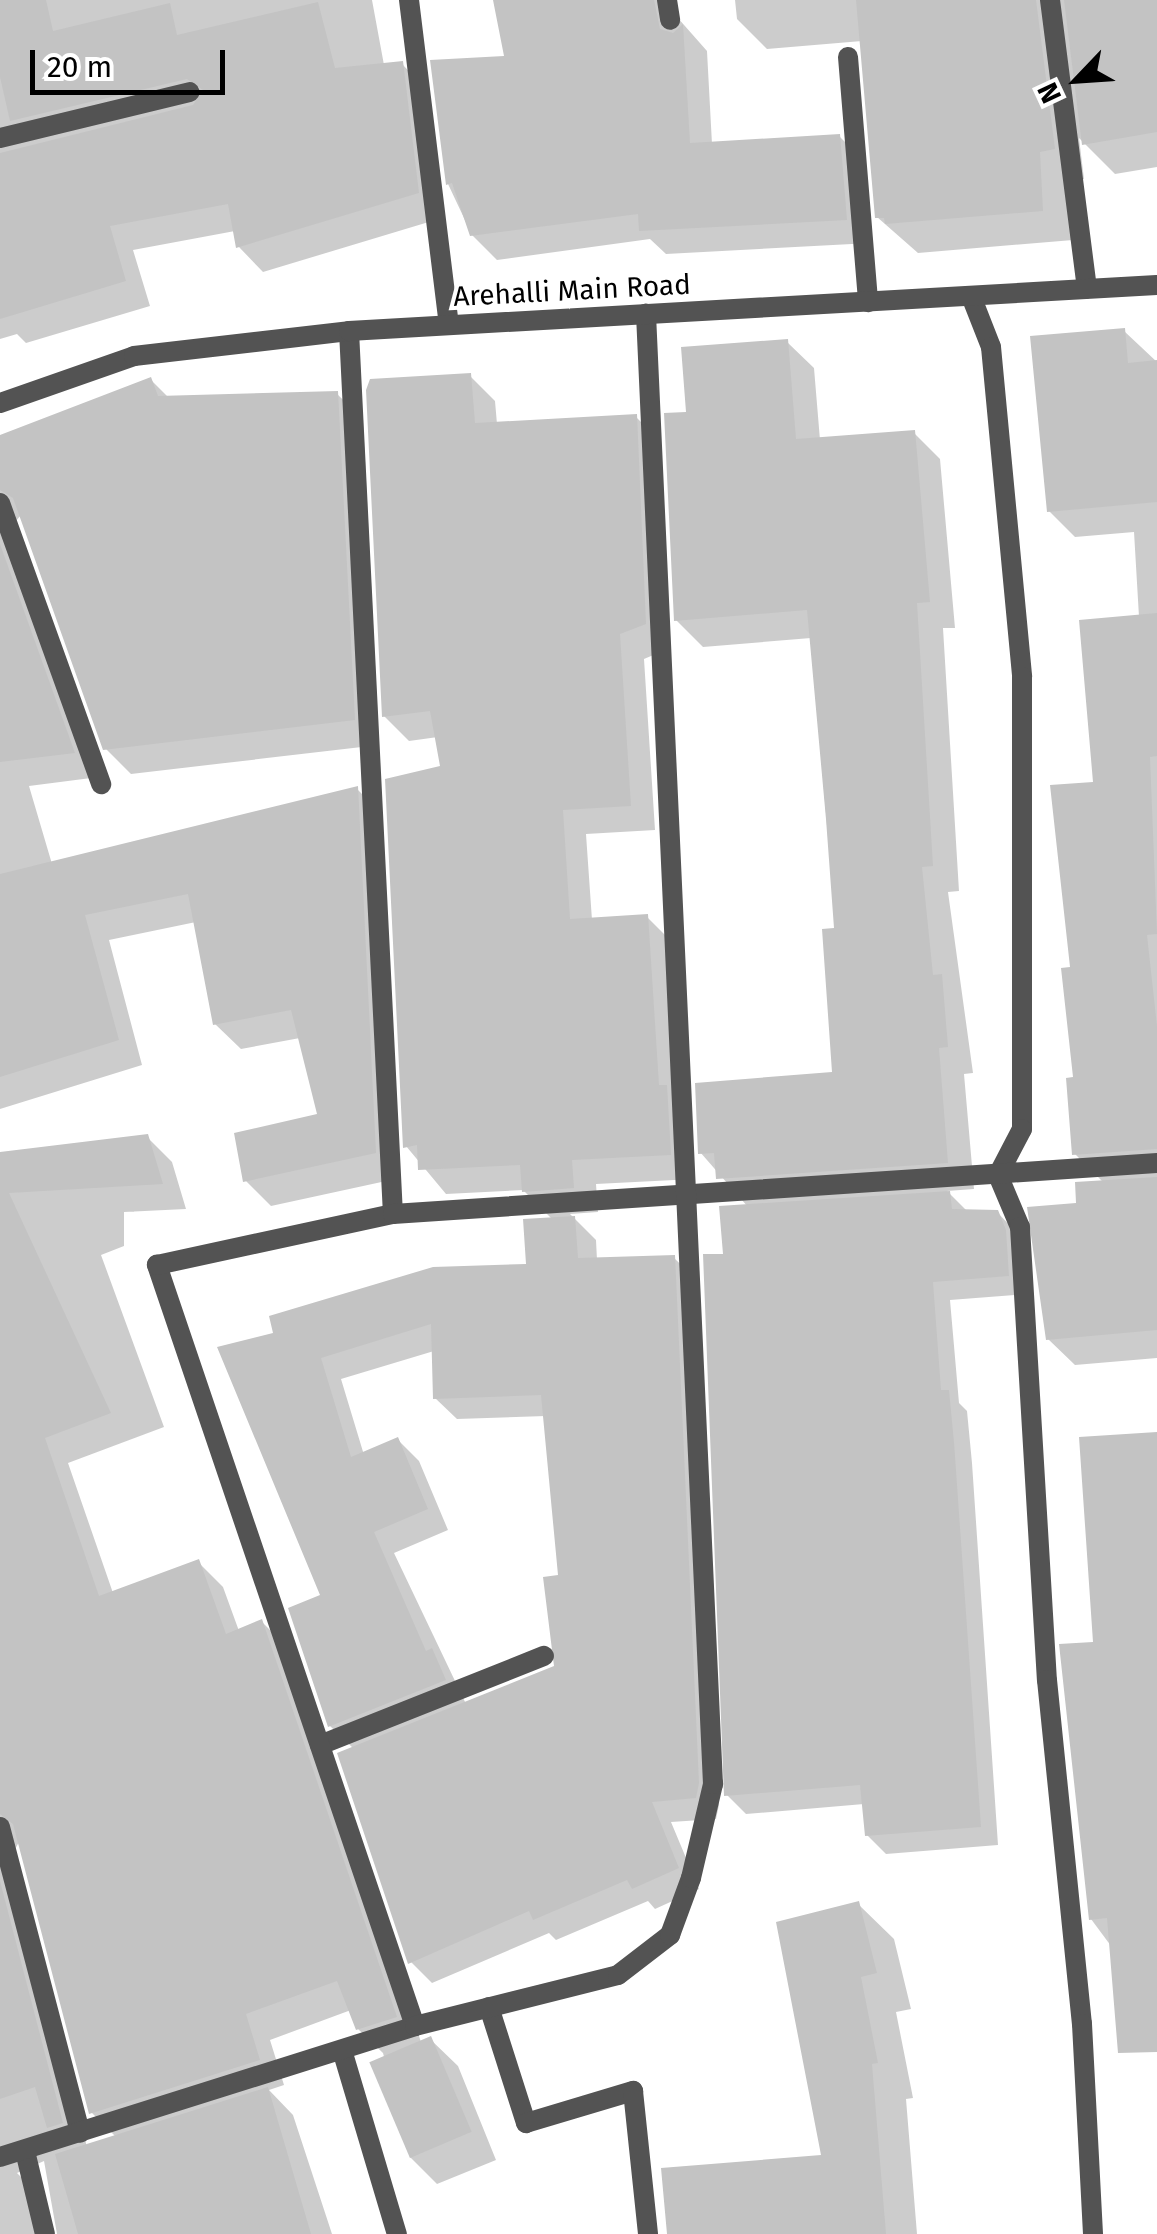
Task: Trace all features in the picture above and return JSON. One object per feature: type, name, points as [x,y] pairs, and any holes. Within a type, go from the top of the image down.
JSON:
[{"type":"street","points":[[410,0],[449,325]]},
{"type":"street","points":[[1050,0],[1087,289]]},
{"type":"street","points":[[848,57],[868,302]]},
{"type":"street","points":[[0,138],[190,92]]},
{"type":"street","name":"Arehalli Main Road","points":[[1,401],[134,356],[349,331],[1157,285]]},
{"type":"street","points":[[971,296],[991,347],[1022,677],[1022,1129],[998,1175]]},
{"type":"street","points":[[0,2157],[415,2026],[618,1975],[670,1935],[695,1859],[713,1784],[646,314]]},
{"type":"street","points":[[349,331],[393,1214]]},
{"type":"street","points":[[0,504],[101,784]]},
{"type":"street","points":[[415,2026],[157,1265],[393,1214],[1157,1163]]},
{"type":"street","points":[[998,1175],[1020,1227],[1047,1680],[1082,2024],[1093,2234]]},
{"type":"street","points":[[320,1745],[544,1656]]},
{"type":"street","points":[[0,1827],[80,2133]]},
{"type":"street","points":[[488,2007],[526,2123],[633,2091],[648,2234]]},
{"type":"street","points":[[342,2050],[397,2234]]},
{"type":"street","points":[[25,2151],[45,2234]]},
{"type":"building","points":[[0,0],[46,0],[53,31],[170,3],[177,35],[318,2],[335,68],[403,61],[419,193],[236,248],[228,204],[110,226],[126,281],[0,319],[0,153],[193,105],[203,90],[187,79],[10,121],[0,77]]},
{"type":"building","points":[[493,0],[654,0],[660,29],[673,33],[683,24],[690,143],[840,134],[847,220],[639,231],[638,214],[470,236],[452,183],[446,185],[430,60],[504,56]]},
{"type":"building","points":[[856,0],[1036,0],[1055,149],[1040,152],[1043,211],[885,224],[884,218],[875,218]]},
{"type":"building","points":[[1064,0],[1157,0],[1157,132],[1082,145]]},
{"type":"building","points":[[1125,328],[1128,363],[1157,360],[1157,502],[1047,512],[1030,336]]},
{"type":"building","points":[[788,339],[796,439],[915,430],[930,602],[917,603],[933,866],[922,867],[933,975],[942,974],[948,1047],[939,1048],[948,1163],[716,1179],[714,1153],[698,1154],[695,1083],[832,1072],[822,929],[834,928],[807,610],[674,621],[664,413],[686,412],[681,347]]},
{"type":"building","points":[[471,373],[475,423],[637,414],[646,624],[620,634],[631,806],[563,810],[570,919],[648,914],[659,1085],[667,1085],[671,1155],[572,1160],[574,1188],[522,1192],[520,1165],[418,1170],[417,1145],[403,1148],[385,779],[440,766],[430,711],[382,717],[366,390],[370,379]]},
{"type":"building","points":[[151,377],[158,396],[338,391],[355,720],[103,750],[13,498],[0,490],[0,435]]},
{"type":"building","points":[[0,544],[75,753],[0,762]]},
{"type":"building","points":[[1157,613],[1157,756],[1150,757],[1157,934],[1147,935],[1157,1026],[1157,1149],[1072,1155],[1066,1078],[1073,1077],[1061,968],[1070,967],[1050,785],[1093,782],[1079,620]]},
{"type":"building","points":[[358,786],[376,1153],[243,1182],[234,1133],[317,1114],[291,1010],[213,1025],[188,894],[85,915],[119,1040],[0,1077],[0,874]]},
{"type":"building","points":[[148,1134],[163,1184],[9,1193],[111,1413],[45,1438],[99,1596],[199,1559],[226,1634],[262,1619],[397,2017],[356,2030],[337,1981],[246,2014],[260,2060],[89,2114],[13,1824],[0,1814],[0,1152]]},
{"type":"building","points":[[1157,1177],[1157,1330],[1046,1340],[1027,1207],[1076,1203],[1075,1182]]},
{"type":"building","points":[[950,1191],[952,1209],[998,1210],[1006,1230],[1009,1276],[933,1282],[941,1390],[949,1390],[954,1442],[981,1827],[865,1836],[860,1785],[724,1796],[703,1254],[723,1254],[719,1206]]},
{"type":"building","points":[[575,1216],[578,1258],[675,1255],[699,1783],[696,1798],[652,1802],[679,1868],[632,1889],[627,1880],[533,1920],[529,1911],[408,1964],[337,1753],[554,1666],[543,1577],[558,1575],[541,1395],[433,1399],[431,1324],[321,1358],[351,1457],[398,1437],[428,1509],[374,1532],[426,1651],[432,1648],[446,1680],[328,1727],[288,1608],[320,1595],[217,1347],[273,1333],[269,1316],[433,1267],[526,1264],[523,1219]]},
{"type":"building","points":[[1157,1432],[1157,2052],[1118,2053],[1107,1918],[1089,1920],[1059,1644],[1093,1642],[1079,1437]]},
{"type":"building","points":[[0,1881],[63,2123],[47,2128],[35,2087],[0,2099]]},
{"type":"building","points":[[859,1901],[877,1973],[861,1977],[878,2063],[872,2064],[886,2234],[667,2234],[661,2168],[821,2155],[776,1922]]},
{"type":"building","points":[[431,2036],[472,2132],[410,2158],[369,2062]]},
{"type":"building","points":[[268,2087],[311,2234],[78,2234],[55,2154]]}]
